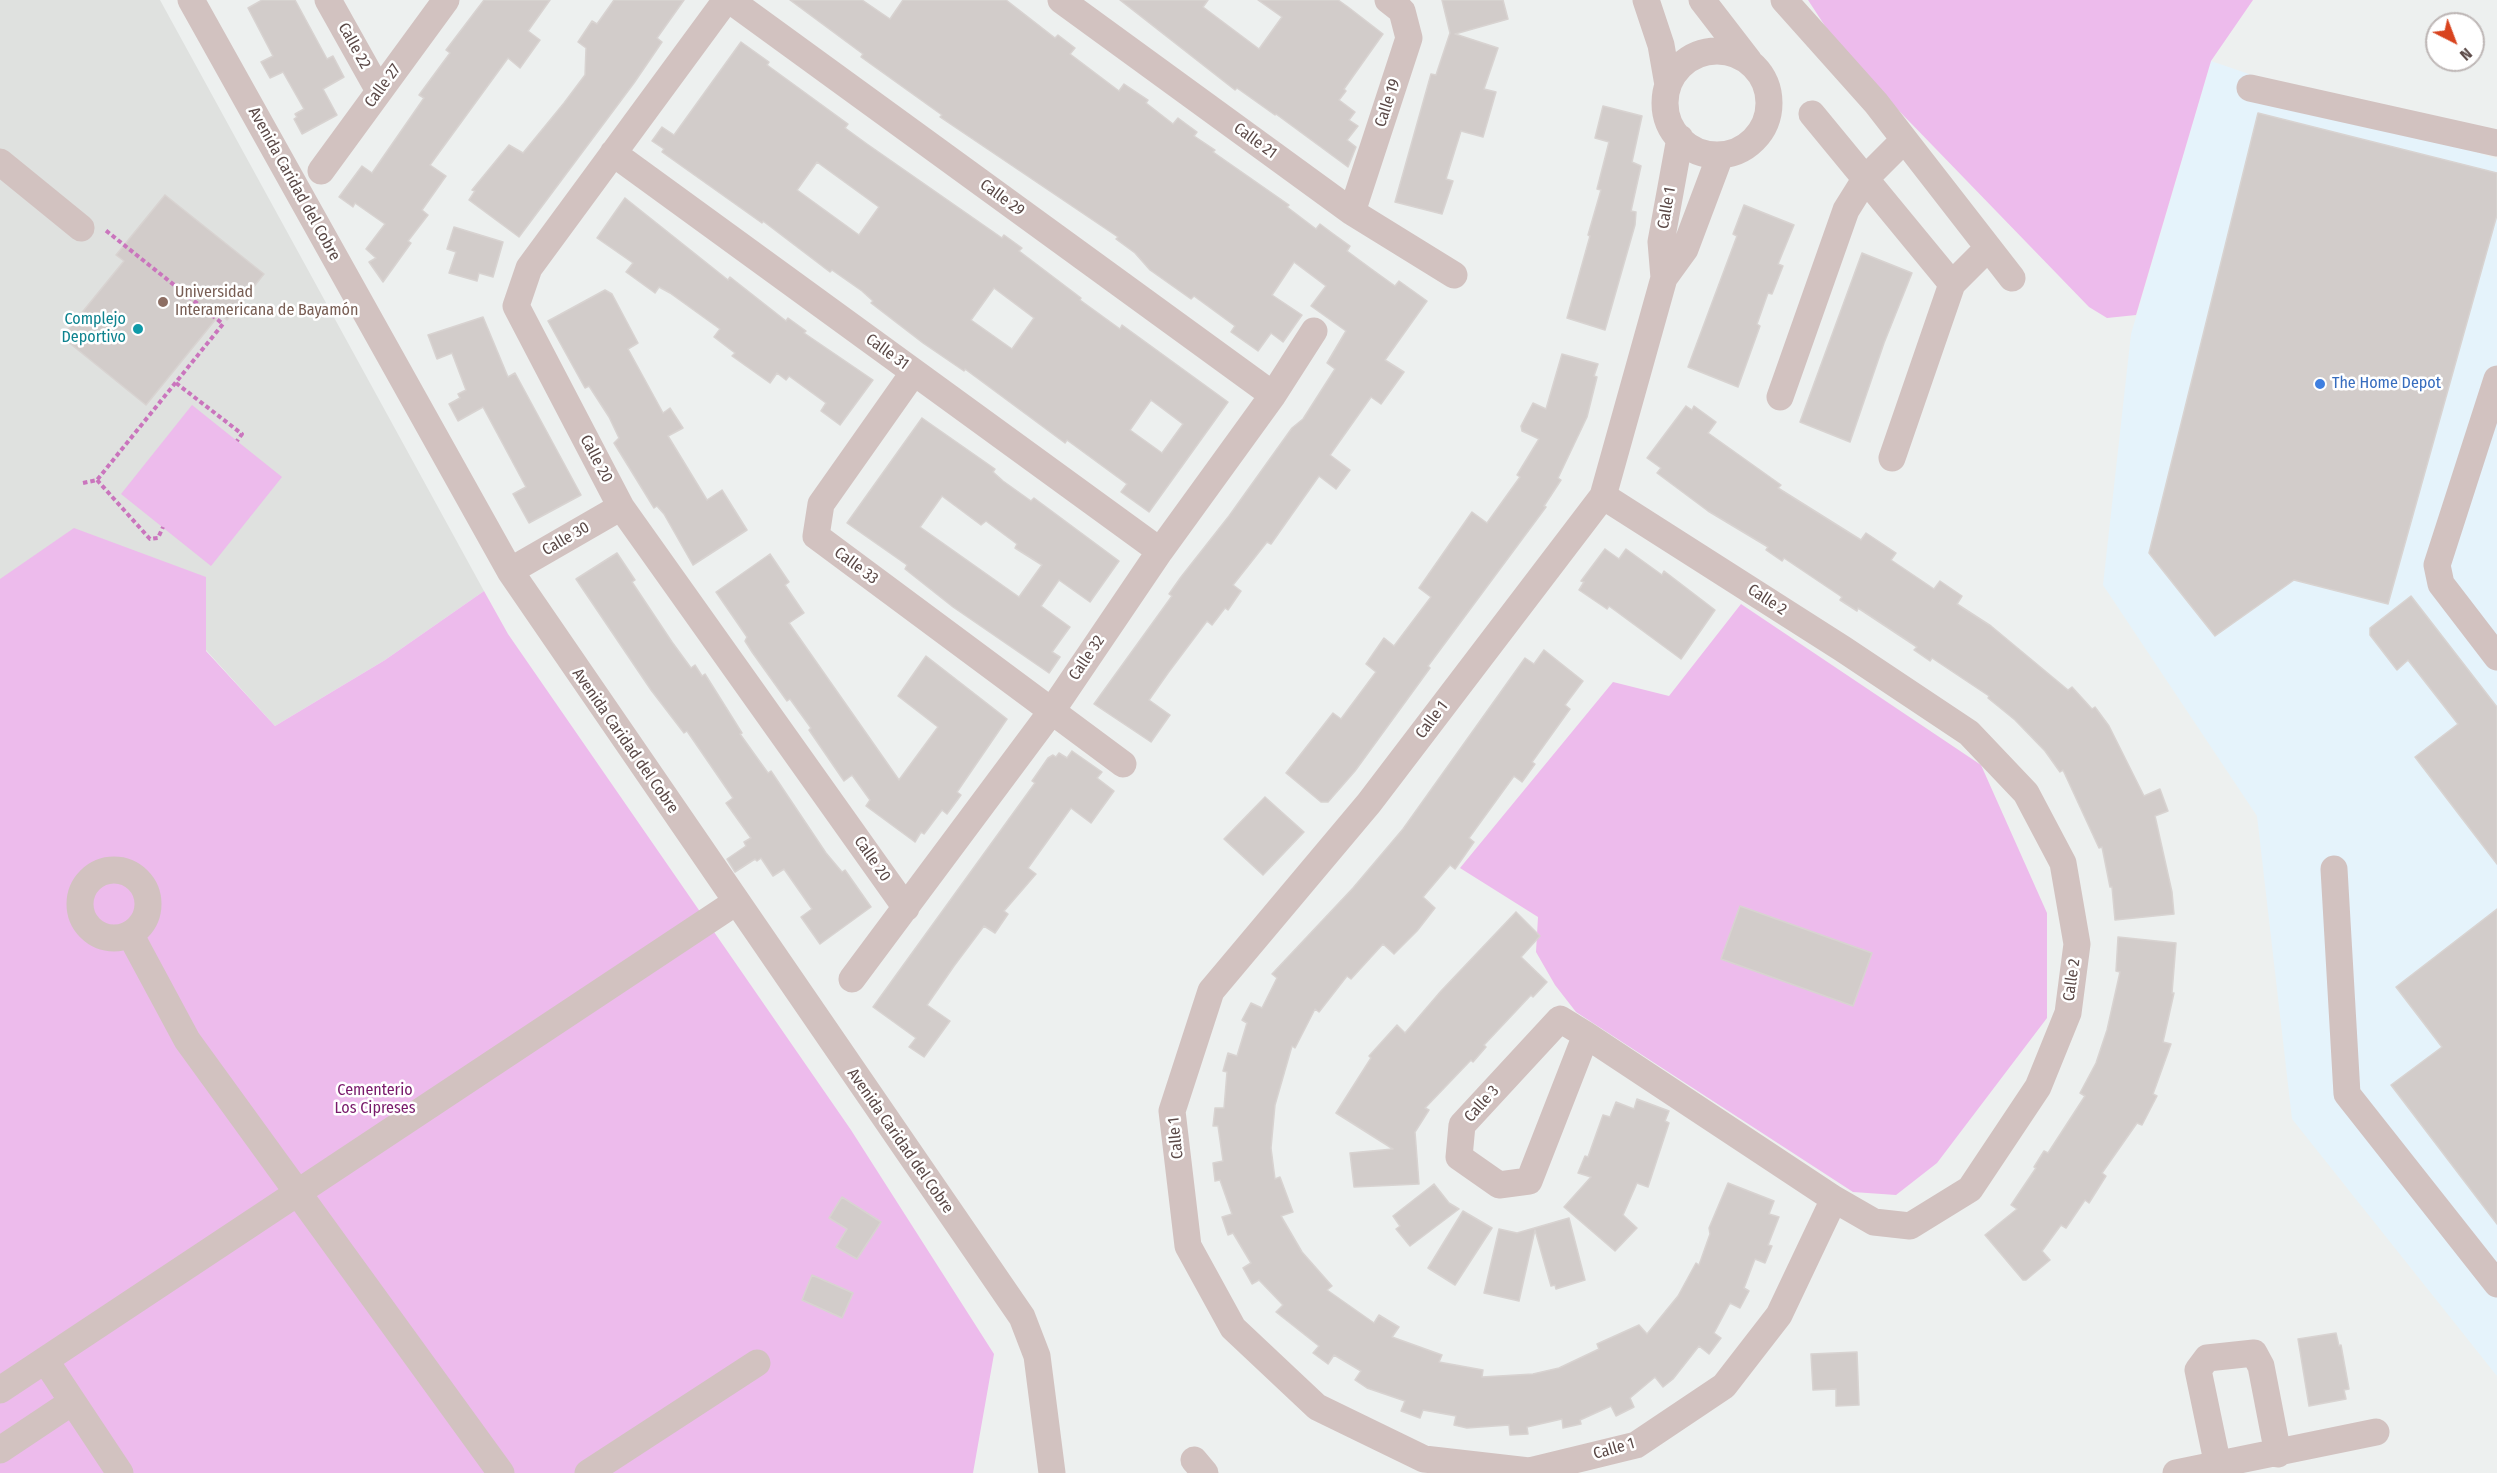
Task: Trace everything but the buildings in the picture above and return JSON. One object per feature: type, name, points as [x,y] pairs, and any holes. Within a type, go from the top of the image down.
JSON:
[{"type":"street","name":"Avenida Caridad del Cobre","points":[[191,0],[510,571],[1022,1317],[1037,1356],[1052,1473]]},
{"type":"street","name":"Calle 22","points":[[328,0],[379,92]]},
{"type":"street","name":"Calle 27","points":[[321,171],[446,0]]},
{"type":"street","name":"Calle 20","points":[[726,0],[529,268],[516,306],[621,507],[906,908]]},
{"type":"street","name":"Calle 29","points":[[730,0],[1273,395]]},
{"type":"street","name":"Calle 21","points":[[1061,0],[1352,212],[1454,275]]},
{"type":"street","name":"Calle 19","points":[[1352,212],[1409,38],[1402,11],[1388,0]]},
{"type":"street","points":[[1646,0],[1661,45],[1668,85],[1665,106],[1670,126],[1680,138],[1700,153],[1720,156],[1741,150],[1757,137],[1768,118],[1770,97],[1763,77],[1702,0]]},
{"type":"street","points":[[1784,0],[1876,103],[2012,278]]},
{"type":"street","points":[[1668,85],[1677,69],[1691,58],[1708,51],[1730,52],[1749,61]]},
{"type":"street","points":[[2250,88],[2497,143]]},
{"type":"street","points":[[1812,114],[1952,284]]},
{"type":"street","name":"Calle 1","points":[[1664,278],[1661,242],[1680,138]]},
{"type":"street","points":[[1780,397],[1846,210],[1866,178],[1904,140]]},
{"type":"street","name":"Calle 31","points":[[613,153],[1160,551]]},
{"type":"street","name":"Calle 1","points":[[1720,156],[1685,249],[1664,278],[1603,496],[1369,803],[1211,991],[1172,1111],[1188,1246],[1233,1328],[1317,1407],[1424,1459],[1529,1471],[1636,1445],[1724,1386],[1779,1315],[1834,1199]]},
{"type":"street","points":[[0,162],[90,226]]},
{"type":"street","points":[[1892,458],[1952,284],[1988,248]]},
{"type":"street","name":"Calle 32","points":[[852,979],[1051,712],[1160,551],[1273,395],[1314,331]]},
{"type":"street","name":"Calle 33","points":[[914,372],[822,504],[816,536],[1051,712]]},
{"type":"street","points":[[2497,379],[2437,565],[2441,584],[2497,657]]},
{"type":"street","name":"Calle 2","points":[[1560,1019],[1834,1199],[1874,1222],[1910,1226],[1970,1189],[2038,1087],[2068,1013],[2077,944],[2063,864],[2026,793],[1969,733],[1843,649],[1603,496]]},
{"type":"street","name":"Calle 30","points":[[510,571],[621,507]]},
{"type":"street","points":[[1051,712],[1123,764]]},
{"type":"street","points":[[2334,869],[2347,1094],[2497,1284]]},
{"type":"street","points":[[0,1390],[736,902]]},
{"type":"street","points":[[130,934],[187,1040],[501,1473]]},
{"type":"street","name":"Calle 3","points":[[1560,1019],[1462,1125],[1459,1157],[1499,1185],[1529,1181],[1586,1035]]},
{"type":"street","points":[[2218,1466],[2198,1370],[2207,1358],[2254,1353],[2261,1366],[2278,1454]]},
{"type":"street","points":[[45,1360],[120,1473]]},
{"type":"street","points":[[588,1473],[757,1363]]},
{"type":"street","points":[[0,1450],[72,1402]]},
{"type":"street","points":[[2176,1473],[2278,1454],[2376,1432]]},
{"type":"path","points":[[83,483],[97,480],[223,324],[90,226]]},
{"type":"path","points":[[176,382],[242,434],[237,441]]},
{"type":"path","points":[[97,480],[150,539],[158,538],[163,527]]},
{"type":"shaded area","name":"Universidad Interamericana de Bayamón","points":[[0,0],[160,0],[484,591],[385,660],[275,726],[206,650],[0,579]]},
{"type":"shaded area","points":[[2211,61],[2497,159],[2497,1376],[2292,1119],[2257,816],[2103,585],[2131,334]]},
{"type":"green space","points":[[1808,0],[2253,0],[2211,61],[2136,315],[2107,318],[2089,307],[1842,52]]},
{"type":"green space","points":[[192,405],[282,477],[211,566],[121,494]]},
{"type":"green space","name":"Cementerio Los Cipreses","points":[[74,528],[206,577],[206,651],[275,726],[385,660],[484,591],[508,634],[851,1130],[994,1354],[973,1473],[0,1473],[0,579]]},
{"type":"green space","points":[[1741,604],[1981,765],[2047,913],[2047,1018],[1937,1163],[1896,1195],[1853,1192],[1576,1012],[1555,985],[1536,952],[1538,917],[1460,868],[1613,682],[1669,696]]},
{"type":"place","name":"Universidad Interamericana de Bayamón","points":[[163,302]]},
{"type":"place","name":"Complejo Deportivo","points":[[138,329]]},
{"type":"place","name":"The Home Depot","points":[[2320,384]]}]
